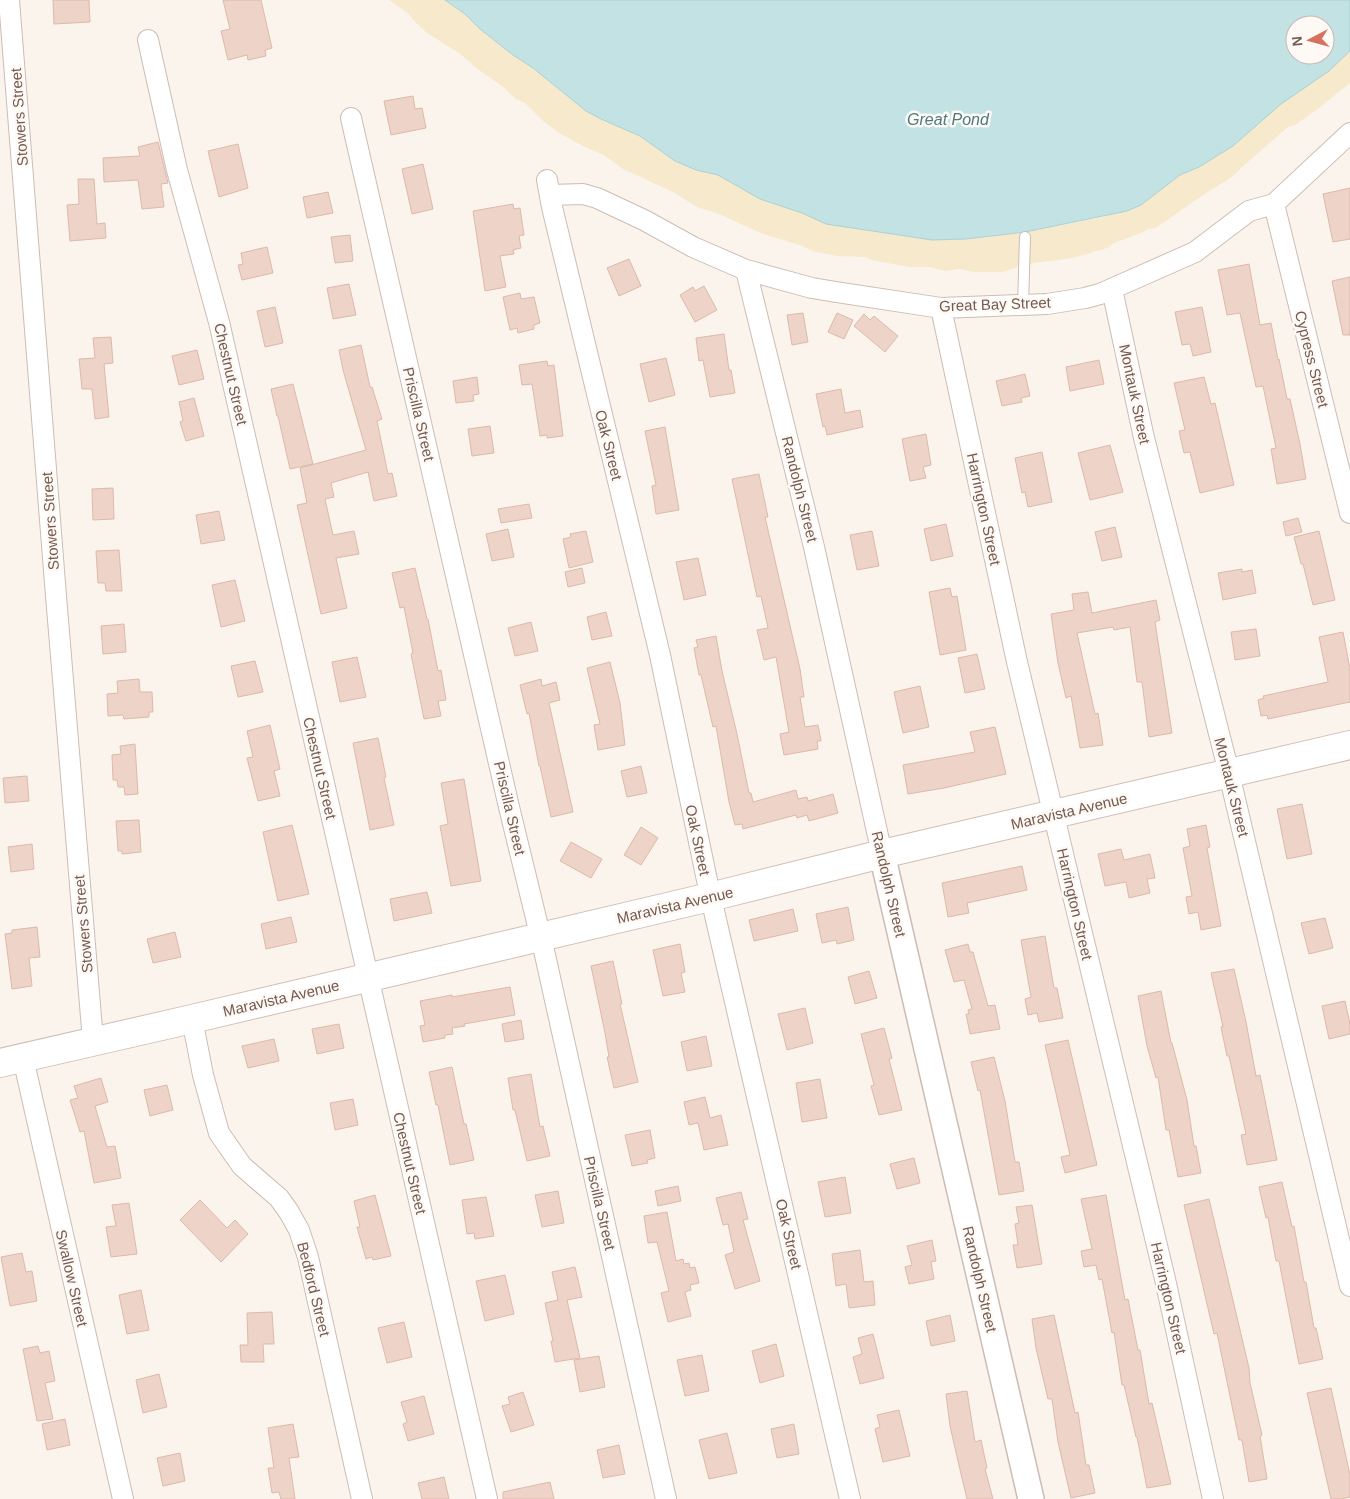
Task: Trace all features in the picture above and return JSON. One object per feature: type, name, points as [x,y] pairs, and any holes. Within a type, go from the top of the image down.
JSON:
[{"type":"main road","name":"Maravista Avenue","points":[[11,1060],[192,1019],[710,897],[882,854],[1350,745]]},
{"type":"street","name":"Stowers Street","points":[[9,0],[93,1041]]},
{"type":"street","name":"Chestnut Street","points":[[148,40],[177,170],[220,322],[487,1499]]},
{"type":"street","name":"Priscilla Street","points":[[351,118],[506,797],[540,937],[666,1499]]},
{"type":"street","name":"Great Bay Street","points":[[548,188],[598,198],[644,220],[693,247],[746,270],[812,288],[941,308],[1022,306],[1085,298],[1112,289],[1195,252],[1249,211],[1274,204],[1350,133]]},
{"type":"street","name":"Oak Street","points":[[548,188],[660,655],[710,897],[850,1499]]},
{"type":"street","name":"Cypress Street","points":[[1274,204],[1350,513]]},
{"type":"street","name":"Randolph Street","points":[[746,270],[814,547],[882,854],[1031,1499]]},
{"type":"street","name":"Montauk Street","points":[[1112,289],[1144,438],[1229,774],[1350,1286]]},
{"type":"street","name":"Harrington Street","points":[[941,308],[1017,662],[1165,1279],[1213,1499]]},
{"type":"street","name":"Bedford Street","points":[[192,1019],[203,1075],[219,1133],[242,1166],[279,1198],[299,1230],[305,1248],[362,1499]]},
{"type":"street","name":"Swallow Street","points":[[11,1060],[123,1499]]},
{"type":"lane","points":[[1022,306],[1025,237]]},
{"type":"sand","points":[[389,0],[445,0],[586,111],[640,136],[675,161],[696,170],[718,175],[760,199],[802,213],[826,224],[932,240],[966,239],[1025,232],[1103,217],[1141,205],[1180,175],[1199,167],[1233,146],[1281,104],[1329,71],[1350,51],[1350,83],[1315,111],[1295,125],[1288,127],[1232,177],[1155,228],[1114,243],[1107,248],[1073,258],[1027,264],[1002,272],[974,272],[959,269],[945,271],[930,267],[909,267],[871,260],[865,257],[837,256],[812,251],[800,245],[763,234],[719,214],[697,207],[673,192],[623,169],[604,155],[559,133],[525,103],[516,99],[459,53],[427,33],[409,14]]},
{"type":"water","name":"Great Pond","points":[[445,0],[1350,0],[1350,51],[1329,71],[1281,104],[1233,146],[1199,167],[1180,175],[1141,205],[1127,211],[1025,232],[966,239],[932,240],[826,224],[802,213],[760,199],[718,175],[696,170],[675,161],[640,136],[586,111],[533,68],[480,29],[465,14]]},
{"type":"building","points":[[53,0],[89,0],[90,22],[54,24]]},
{"type":"building","points":[[223,0],[261,0],[272,48],[265,50],[266,56],[248,60],[247,55],[228,60],[221,31],[230,29]]},
{"type":"building","points":[[413,96],[415,109],[422,108],[426,128],[391,135],[384,101]]},
{"type":"building","points":[[158,142],[168,183],[161,184],[164,207],[142,209],[138,180],[104,182],[103,158],[140,156],[138,147]]},
{"type":"building","points":[[238,144],[248,188],[219,197],[208,151]]},
{"type":"building","points":[[423,164],[433,209],[412,214],[402,169]]},
{"type":"building","points":[[78,179],[94,179],[97,224],[105,223],[106,238],[70,241],[67,205],[79,204]]},
{"type":"building","points":[[1350,188],[1350,239],[1333,242],[1323,194]]},
{"type":"building","points":[[328,192],[333,213],[307,218],[303,197]]},
{"type":"building","points":[[513,204],[514,209],[520,208],[524,235],[519,236],[521,248],[513,250],[514,254],[500,256],[506,287],[485,291],[473,211]]},
{"type":"building","points":[[350,235],[353,261],[335,263],[331,237]]},
{"type":"building","points":[[267,247],[273,273],[242,280],[238,265],[243,264],[241,253]]},
{"type":"building","points":[[629,259],[641,286],[619,296],[607,268]]},
{"type":"building","points":[[1249,264],[1260,325],[1271,323],[1287,399],[1290,399],[1306,479],[1277,484],[1271,449],[1276,448],[1263,386],[1256,387],[1240,313],[1227,315],[1218,270]]},
{"type":"building","points":[[1350,277],[1350,335],[1343,335],[1332,281]]},
{"type":"building","points":[[349,284],[356,315],[333,319],[327,288]]},
{"type":"building","points":[[704,286],[717,310],[695,322],[680,295],[693,287],[695,291]]},
{"type":"building","points":[[520,293],[521,299],[534,297],[540,323],[534,325],[534,329],[518,333],[517,328],[510,330],[503,297]]},
{"type":"building","points":[[275,307],[283,343],[265,347],[257,311]]},
{"type":"building","points":[[1202,307],[1211,352],[1193,356],[1190,344],[1182,345],[1175,312]]},
{"type":"building","points":[[803,313],[808,342],[792,345],[787,315]]},
{"type":"building","points":[[837,313],[853,320],[844,339],[828,332]]},
{"type":"building","points":[[864,314],[870,320],[874,316],[898,336],[885,352],[854,326]]},
{"type":"building","points":[[724,334],[729,370],[731,370],[735,393],[710,397],[703,360],[699,361],[696,338]]},
{"type":"building","points":[[111,337],[113,363],[104,364],[109,417],[95,419],[92,389],[82,389],[79,359],[95,358],[93,338]]},
{"type":"building","points":[[361,345],[370,387],[372,387],[382,419],[377,421],[388,474],[392,473],[397,496],[374,501],[368,472],[331,483],[334,497],[325,499],[333,535],[354,531],[359,554],[336,558],[347,608],[321,614],[297,505],[307,503],[300,468],[366,450],[339,350]]},
{"type":"building","points":[[197,350],[204,379],[179,385],[172,356]]},
{"type":"building","points":[[666,358],[675,395],[649,402],[640,364]]},
{"type":"building","points":[[1099,360],[1104,384],[1070,391],[1066,367]]},
{"type":"building","points":[[547,361],[548,366],[554,365],[563,436],[547,438],[547,435],[540,436],[532,384],[522,385],[519,365]]},
{"type":"building","points":[[1025,374],[1030,396],[1021,398],[1022,402],[1002,406],[996,381]]},
{"type":"building","points":[[477,377],[479,394],[473,395],[474,401],[456,403],[453,381]]},
{"type":"building","points":[[1204,377],[1211,404],[1215,403],[1234,485],[1200,493],[1190,452],[1184,453],[1179,431],[1185,430],[1174,383]]},
{"type":"building","points":[[293,384],[313,464],[290,469],[271,389]]},
{"type":"building","points":[[841,389],[845,413],[860,410],[863,427],[827,435],[825,426],[823,427],[816,394]]},
{"type":"building","points":[[194,398],[204,436],[186,441],[180,422],[183,421],[179,402]]},
{"type":"building","points":[[490,426],[494,453],[472,456],[468,429]]},
{"type":"building","points":[[665,427],[679,510],[656,514],[652,486],[656,485],[645,431]]},
{"type":"building","points":[[926,434],[931,465],[923,467],[926,478],[910,481],[902,439]]},
{"type":"building","points":[[1110,445],[1123,492],[1090,500],[1078,453]]},
{"type":"building","points":[[1042,452],[1052,502],[1028,507],[1025,492],[1022,493],[1015,458]]},
{"type":"building","points":[[759,474],[768,517],[765,517],[800,669],[804,697],[800,697],[805,727],[818,725],[821,741],[817,741],[818,749],[784,755],[780,734],[789,732],[776,657],[764,660],[757,630],[768,628],[761,596],[757,597],[732,479]]},
{"type":"building","points":[[113,488],[114,519],[93,520],[92,489]]},
{"type":"building","points":[[529,504],[532,518],[501,523],[498,509]]},
{"type":"building","points":[[219,511],[225,540],[201,544],[196,515]]},
{"type":"building","points":[[1298,518],[1302,532],[1286,536],[1283,522]]},
{"type":"building","points":[[946,524],[953,556],[931,561],[924,529]]},
{"type":"building","points":[[1115,527],[1122,557],[1102,561],[1095,532]]},
{"type":"building","points":[[508,529],[514,557],[492,561],[486,534]]},
{"type":"building","points":[[586,531],[593,562],[569,568],[563,539],[571,537],[570,534]]},
{"type":"building","points":[[872,531],[879,566],[857,570],[850,535]]},
{"type":"building","points":[[1319,531],[1335,600],[1313,605],[1294,537]]},
{"type":"building","points":[[119,550],[122,591],[106,591],[105,583],[98,583],[96,551]]},
{"type":"building","points":[[698,558],[706,595],[684,600],[676,562]]},
{"type":"building","points":[[415,568],[428,619],[438,671],[441,670],[446,700],[438,701],[441,716],[424,719],[404,607],[400,608],[392,573]]},
{"type":"building","points":[[582,568],[585,583],[568,587],[565,572]]},
{"type":"building","points":[[1242,569],[1242,572],[1252,570],[1256,593],[1223,600],[1218,573]]},
{"type":"building","points":[[235,580],[245,621],[221,627],[212,585]]},
{"type":"building","points":[[950,588],[952,597],[957,596],[966,650],[940,655],[929,592]]},
{"type":"building","points":[[1088,592],[1092,613],[1156,600],[1160,620],[1155,622],[1172,733],[1149,737],[1142,682],[1137,682],[1130,627],[1114,630],[1113,627],[1077,633],[1095,714],[1098,713],[1103,745],[1080,748],[1071,696],[1066,698],[1058,663],[1051,614],[1074,610],[1072,594]]},
{"type":"building","points":[[606,612],[612,636],[592,640],[587,617]]},
{"type":"building","points":[[531,622],[538,651],[515,656],[508,628]]},
{"type":"building","points":[[124,624],[126,652],[103,654],[101,626]]},
{"type":"building","points":[[1256,629],[1260,656],[1235,660],[1231,632]]},
{"type":"building","points":[[1343,632],[1350,669],[1350,702],[1268,719],[1267,715],[1261,716],[1258,700],[1264,698],[1263,696],[1328,682],[1319,637]]},
{"type":"building","points":[[716,636],[749,793],[751,793],[753,802],[796,790],[798,799],[807,797],[808,801],[833,794],[838,813],[809,821],[807,815],[797,818],[796,815],[743,829],[742,824],[735,825],[729,802],[716,726],[713,727],[694,648],[698,647],[696,640]]},
{"type":"building","points":[[977,654],[985,689],[965,693],[958,658]]},
{"type":"building","points":[[357,657],[366,697],[340,702],[332,662]]},
{"type":"building","points":[[255,661],[263,692],[238,697],[231,666]]},
{"type":"building","points":[[610,662],[620,703],[625,745],[598,750],[594,725],[600,724],[587,668]]},
{"type":"building","points":[[139,679],[140,692],[152,692],[153,712],[149,712],[149,717],[124,719],[123,715],[108,716],[107,694],[118,693],[117,681]]},
{"type":"building","points":[[541,679],[542,686],[556,682],[560,700],[549,703],[573,812],[551,817],[529,713],[527,714],[520,685]]},
{"type":"building","points":[[920,686],[929,727],[903,733],[894,692]]},
{"type":"building","points":[[270,725],[280,769],[274,771],[280,796],[258,801],[247,758],[253,757],[247,731]]},
{"type":"building","points":[[995,727],[1006,774],[908,794],[903,765],[975,752],[970,732]]},
{"type":"building","points":[[378,738],[394,825],[370,830],[353,743]]},
{"type":"building","points":[[135,744],[138,794],[125,795],[124,787],[118,787],[117,780],[113,780],[112,755],[121,754],[120,746]]},
{"type":"building","points":[[641,766],[647,793],[627,797],[621,771]]},
{"type":"building","points":[[27,776],[29,801],[5,803],[3,778]]},
{"type":"building","points":[[464,779],[481,881],[451,886],[440,826],[448,824],[441,783]]},
{"type":"building","points":[[1302,804],[1312,854],[1287,859],[1277,809]]},
{"type":"building","points":[[139,820],[141,852],[122,854],[122,851],[118,851],[116,821]]},
{"type":"building","points":[[292,825],[309,894],[278,901],[263,832]]},
{"type":"building","points":[[1206,825],[1210,847],[1207,848],[1221,926],[1201,930],[1198,912],[1189,914],[1186,897],[1192,896],[1183,848],[1190,846],[1187,829]]},
{"type":"building","points":[[641,827],[658,838],[641,865],[624,855]]},
{"type":"building","points":[[571,842],[602,859],[591,878],[560,861]]},
{"type":"building","points":[[32,844],[34,869],[11,872],[8,847]]},
{"type":"building","points":[[1121,849],[1124,860],[1150,854],[1155,878],[1147,879],[1150,893],[1129,898],[1126,882],[1105,886],[1098,854]]},
{"type":"building","points":[[1022,866],[1027,890],[967,903],[969,913],[948,917],[942,883]]},
{"type":"building","points":[[427,892],[432,913],[394,921],[390,899]]},
{"type":"building","points":[[848,907],[854,940],[837,944],[836,940],[822,943],[816,914]]},
{"type":"building","points":[[793,909],[798,931],[754,941],[749,920]]},
{"type":"building","points":[[291,917],[297,942],[266,949],[261,924]]},
{"type":"building","points":[[1325,918],[1333,948],[1309,954],[1301,923]]},
{"type":"building","points":[[37,927],[40,957],[29,958],[32,986],[12,989],[5,934],[12,933],[12,930]]},
{"type":"building","points":[[175,932],[181,957],[153,963],[147,939]]},
{"type":"building","points":[[1045,936],[1054,988],[1057,988],[1063,1018],[1039,1022],[1037,1013],[1028,1015],[1025,999],[1031,997],[1021,940]]},
{"type":"building","points":[[680,944],[685,972],[681,973],[685,992],[663,996],[653,950]]},
{"type":"building","points":[[968,944],[970,952],[973,952],[988,1006],[995,1005],[1000,1029],[970,1034],[966,1014],[969,1014],[968,1010],[972,1009],[964,980],[954,982],[945,950]]},
{"type":"building","points":[[613,961],[622,1004],[620,1004],[638,1082],[614,1088],[591,966]]},
{"type":"building","points":[[1234,969],[1256,1076],[1260,1075],[1277,1160],[1247,1165],[1241,1135],[1246,1134],[1229,1056],[1227,1056],[1221,1027],[1223,1027],[1211,973]]},
{"type":"building","points":[[869,971],[877,998],[855,1004],[848,977]]},
{"type":"building","points":[[510,987],[515,1015],[464,1024],[465,1026],[452,1028],[453,1034],[445,1035],[445,1038],[423,1042],[420,1026],[425,1025],[420,1001]]},
{"type":"building","points":[[1161,991],[1171,1043],[1187,1100],[1194,1146],[1196,1146],[1201,1173],[1178,1177],[1169,1130],[1166,1130],[1158,1077],[1156,1078],[1147,1046],[1138,996]]},
{"type":"building","points":[[1345,1001],[1350,1034],[1329,1039],[1322,1006]]},
{"type":"building","points":[[805,1008],[813,1043],[787,1050],[778,1014]]},
{"type":"building","points":[[521,1020],[524,1039],[505,1042],[502,1024]]},
{"type":"building","points":[[339,1024],[344,1048],[317,1054],[312,1029]]},
{"type":"building","points":[[884,1028],[892,1058],[889,1059],[902,1110],[879,1115],[871,1086],[874,1085],[861,1034]]},
{"type":"building","points":[[706,1036],[712,1066],[687,1071],[681,1042]]},
{"type":"building","points":[[274,1039],[279,1061],[248,1068],[242,1046]]},
{"type":"building","points":[[1068,1040],[1097,1165],[1065,1173],[1061,1157],[1070,1155],[1045,1045]]},
{"type":"building","points":[[994,1057],[1005,1101],[1015,1162],[1019,1162],[1024,1191],[999,1195],[980,1090],[978,1091],[971,1062]]},
{"type":"building","points":[[452,1067],[474,1160],[450,1165],[438,1105],[436,1105],[429,1072]]},
{"type":"building","points":[[531,1074],[540,1127],[543,1126],[550,1156],[527,1161],[515,1110],[513,1110],[508,1078]]},
{"type":"building","points":[[101,1078],[108,1102],[95,1106],[107,1147],[115,1146],[121,1178],[94,1183],[84,1131],[80,1132],[70,1100],[78,1098],[74,1086]]},
{"type":"building","points":[[820,1079],[827,1118],[802,1122],[796,1083]]},
{"type":"building","points":[[167,1085],[173,1110],[150,1116],[144,1090]]},
{"type":"building","points":[[705,1097],[710,1118],[721,1115],[728,1145],[704,1150],[698,1123],[689,1125],[684,1102]]},
{"type":"building","points":[[353,1099],[358,1125],[335,1130],[330,1103]]},
{"type":"building","points":[[650,1130],[655,1158],[647,1160],[648,1163],[632,1166],[625,1135]]},
{"type":"building","points":[[914,1158],[920,1183],[897,1189],[890,1164]]},
{"type":"building","points":[[845,1177],[851,1213],[825,1217],[818,1182]]},
{"type":"building","points":[[1282,1182],[1292,1227],[1294,1226],[1314,1328],[1316,1328],[1323,1359],[1299,1364],[1279,1261],[1276,1261],[1268,1217],[1266,1218],[1259,1187]]},
{"type":"building","points":[[678,1186],[681,1201],[658,1206],[655,1191]]},
{"type":"building","points":[[558,1191],[564,1223],[542,1227],[535,1195]]},
{"type":"building","points":[[741,1192],[748,1219],[743,1220],[760,1281],[735,1289],[725,1255],[734,1252],[728,1224],[723,1225],[716,1198]]},
{"type":"building","points":[[375,1195],[391,1256],[373,1260],[372,1257],[366,1259],[357,1227],[360,1227],[354,1201]]},
{"type":"building","points":[[1106,1195],[1125,1300],[1128,1299],[1138,1350],[1140,1350],[1149,1404],[1152,1403],[1171,1484],[1147,1488],[1137,1437],[1124,1385],[1122,1385],[1114,1332],[1112,1333],[1102,1279],[1099,1280],[1096,1265],[1084,1267],[1081,1251],[1092,1249],[1081,1199]]},
{"type":"building","points":[[486,1197],[494,1236],[475,1239],[474,1233],[467,1234],[462,1200]]},
{"type":"building","points":[[1209,1199],[1249,1368],[1250,1383],[1262,1435],[1260,1436],[1267,1479],[1249,1482],[1242,1440],[1239,1440],[1217,1333],[1214,1334],[1184,1205]]},
{"type":"building","points":[[200,1200],[227,1228],[235,1220],[248,1234],[221,1262],[180,1220]]},
{"type":"building","points":[[129,1203],[137,1254],[111,1257],[106,1227],[116,1226],[112,1205]]},
{"type":"building","points":[[1032,1205],[1042,1264],[1017,1268],[1013,1245],[1018,1245],[1015,1224],[1019,1223],[1016,1207]]},
{"type":"building","points":[[667,1212],[676,1261],[683,1259],[684,1264],[689,1263],[690,1268],[695,1267],[699,1283],[690,1285],[691,1290],[685,1292],[691,1316],[668,1322],[661,1293],[669,1291],[657,1242],[648,1243],[644,1216]]},
{"type":"building","points":[[932,1240],[936,1261],[931,1262],[934,1279],[909,1284],[905,1267],[912,1265],[907,1246]]},
{"type":"building","points":[[860,1250],[864,1282],[873,1281],[875,1305],[849,1308],[846,1284],[836,1286],[832,1254]]},
{"type":"building","points":[[22,1253],[26,1272],[32,1271],[37,1301],[10,1306],[1,1257]]},
{"type":"building","points":[[575,1267],[582,1297],[567,1300],[580,1358],[555,1362],[551,1341],[553,1341],[545,1303],[558,1300],[552,1272]]},
{"type":"building","points":[[505,1275],[514,1314],[485,1321],[476,1281]]},
{"type":"building","points":[[141,1290],[149,1330],[127,1334],[119,1295]]},
{"type":"building","points":[[272,1312],[274,1344],[263,1344],[264,1362],[241,1362],[240,1345],[248,1345],[247,1313]]},
{"type":"building","points":[[950,1315],[955,1341],[931,1346],[926,1321]]},
{"type":"building","points":[[1054,1315],[1075,1413],[1078,1412],[1086,1465],[1089,1465],[1095,1493],[1071,1498],[1058,1442],[1052,1399],[1048,1399],[1036,1348],[1032,1319]]},
{"type":"building","points":[[404,1322],[412,1357],[387,1363],[378,1328]]},
{"type":"building","points":[[873,1334],[884,1378],[860,1384],[853,1357],[862,1354],[858,1338]]},
{"type":"building","points":[[776,1344],[784,1376],[760,1383],[752,1351]]},
{"type":"building","points":[[38,1346],[40,1353],[49,1351],[55,1381],[45,1383],[53,1419],[37,1421],[23,1349]]},
{"type":"building","points":[[702,1355],[709,1391],[685,1396],[677,1360]]},
{"type":"building","points":[[599,1356],[605,1387],[580,1392],[574,1360]]},
{"type":"building","points":[[159,1374],[167,1407],[143,1413],[136,1380]]},
{"type":"building","points":[[1331,1388],[1350,1475],[1350,1497],[1341,1499],[1331,1499],[1307,1393]]},
{"type":"building","points":[[967,1391],[975,1442],[981,1440],[987,1468],[985,1469],[993,1499],[967,1499],[950,1426],[946,1394]]},
{"type":"building","points":[[523,1392],[534,1425],[511,1432],[502,1406],[510,1404],[508,1397]]},
{"type":"building","points":[[424,1396],[434,1434],[408,1441],[403,1424],[407,1422],[401,1402]]},
{"type":"building","points":[[899,1410],[910,1456],[883,1462],[875,1429],[880,1427],[877,1415]]},
{"type":"building","points":[[65,1419],[70,1445],[47,1450],[42,1424]]},
{"type":"building","points":[[293,1424],[299,1457],[289,1458],[295,1499],[281,1499],[279,1492],[272,1493],[268,1468],[274,1468],[268,1428]]},
{"type":"building","points":[[794,1424],[799,1454],[777,1458],[771,1429]]},
{"type":"building","points":[[727,1433],[737,1473],[709,1479],[699,1440]]},
{"type":"building","points":[[619,1445],[625,1474],[603,1478],[597,1450]]},
{"type":"building","points":[[180,1453],[185,1481],[163,1486],[157,1458]]},
{"type":"building","points":[[444,1477],[449,1499],[422,1499],[418,1483]]},
{"type":"building","points":[[550,1482],[554,1499],[503,1499],[503,1492]]}]
